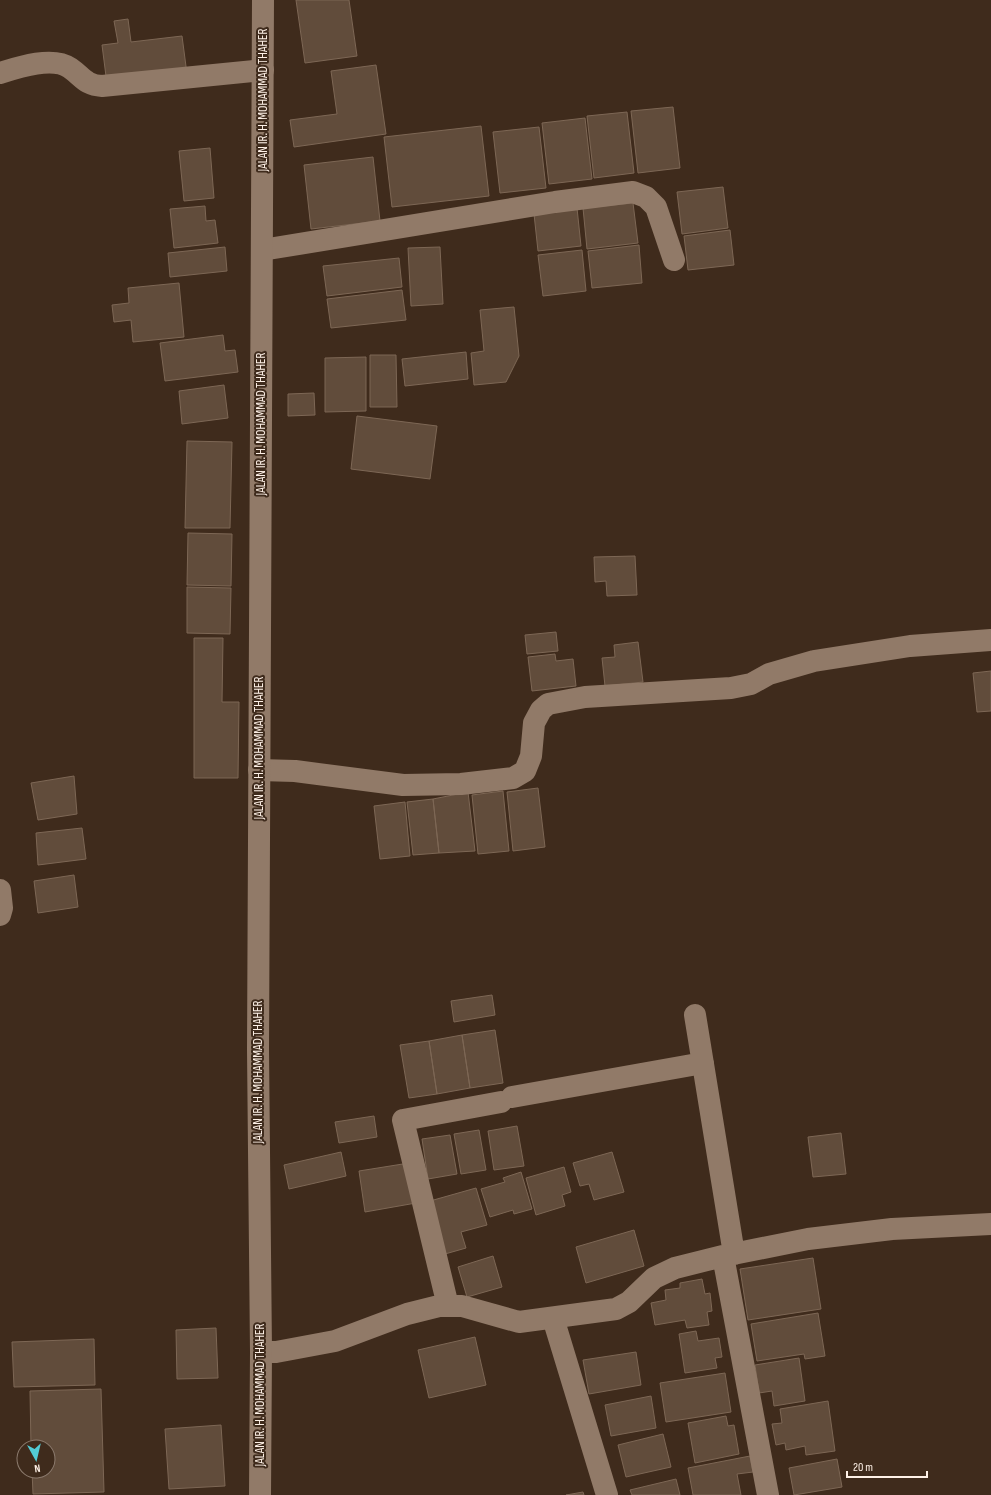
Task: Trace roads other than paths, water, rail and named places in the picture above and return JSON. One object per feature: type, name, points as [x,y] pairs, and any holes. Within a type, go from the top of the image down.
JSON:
[{"type":"street","name":"JALAN IR. H. MOHAMMAD THAHER","points":[[260,1495],[261,1352],[258,1050],[263,0]]},
{"type":"street","points":[[0,73],[26,65],[55,63],[70,68],[85,82],[102,86],[263,70]]},
{"type":"street","points":[[262,250],[555,202],[633,192],[646,197],[656,207],[674,260]]},
{"type":"street","points":[[259,770],[295,771],[403,785],[461,784],[513,778],[525,771],[531,756],[534,723],[541,710],[548,704],[585,697],[731,688],[751,684],[769,674],[814,661],[910,646],[991,640]]},
{"type":"street","points":[[0,890],[2,908],[0,915]]},
{"type":"street","points":[[695,1015],[729,1255],[768,1495]]},
{"type":"street","points":[[448,1306],[403,1120],[507,1099],[703,1063]]},
{"type":"street","points":[[261,1352],[276,1352],[335,1341],[407,1314],[439,1306],[462,1306],[520,1322],[616,1309],[629,1302],[654,1278],[675,1268],[729,1255],[808,1239],[892,1229],[991,1224]]},
{"type":"street","points":[[553,1318],[607,1495]]}]
